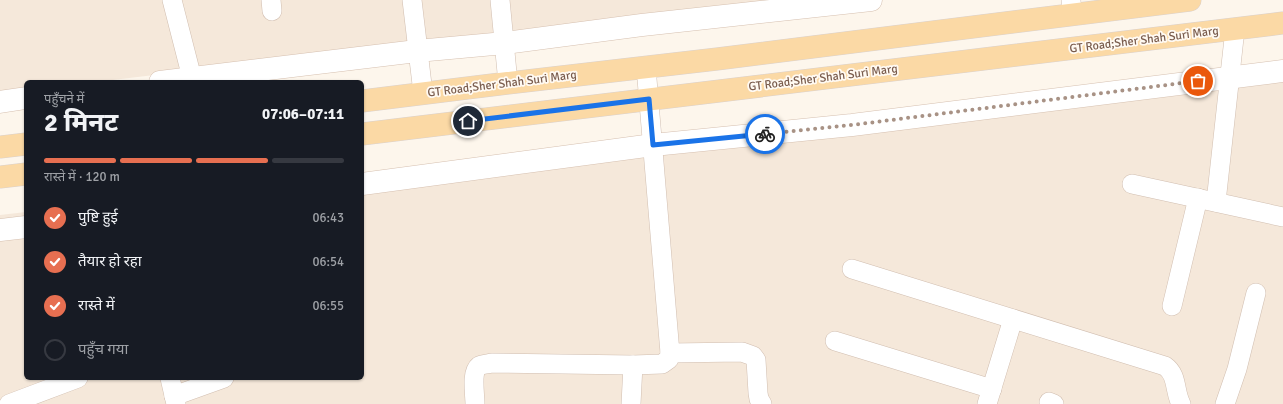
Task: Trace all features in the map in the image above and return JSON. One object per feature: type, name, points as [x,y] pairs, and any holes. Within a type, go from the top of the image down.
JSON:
[{"type":"main road","points":[[192,80],[417,51],[505,43],[642,25],[736,8],[871,0]]},
{"type":"main road","name":"GT Road;Sher Shah Suri Marg","points":[[364,101],[646,67],[1072,7],[1190,0]]},
{"type":"main road","name":"GT Road;Sher Shah Suri Marg","points":[[364,134],[1283,23]]},
{"type":"main road","points":[[364,184],[653,145],[852,125],[1283,71]]},
{"type":"main road","points":[[0,102],[24,98]]},
{"type":"main road","points":[[0,147],[24,144]]},
{"type":"main road","points":[[0,177],[24,174]]},
{"type":"main road","points":[[0,230],[24,227]]},
{"type":"street","points":[[172,0],[192,80]]},
{"type":"street","points":[[412,0],[422,93]]},
{"type":"street","points":[[500,0],[508,83]]},
{"type":"street","points":[[1172,306],[1207,200],[1230,77],[1235,29]]},
{"type":"street","points":[[475,404],[475,373],[478,366],[484,364],[634,365],[662,364],[669,359],[670,353],[646,67]]},
{"type":"street","points":[[1132,184],[1283,217]]},
{"type":"street","points":[[852,269],[1165,366],[1171,370],[1174,376],[1178,399],[1181,404]]},
{"type":"street","points":[[1225,404],[1237,369],[1256,293]]},
{"type":"street","points":[[835,341],[990,397],[1013,319]]},
{"type":"street","points":[[670,353],[742,352],[753,356],[756,360],[758,393],[762,404]]},
{"type":"street","points":[[631,404],[634,365]]},
{"type":"street","points":[[9,404],[73,380]]},
{"type":"street","points":[[173,393],[217,380]]},
{"type":"shaded area","points":[[0,0],[779,0],[113,80],[24,80],[24,90],[0,94]]},
{"type":"shaded area","points":[[1283,72],[1283,404],[0,404],[0,215],[24,212],[24,380],[364,380],[364,180]]},
{"type":"way so far","points":[[765,134],[852,125],[1198,81]]},
{"type":"route","points":[[468,121],[649,99],[653,145],[765,134]]}]
